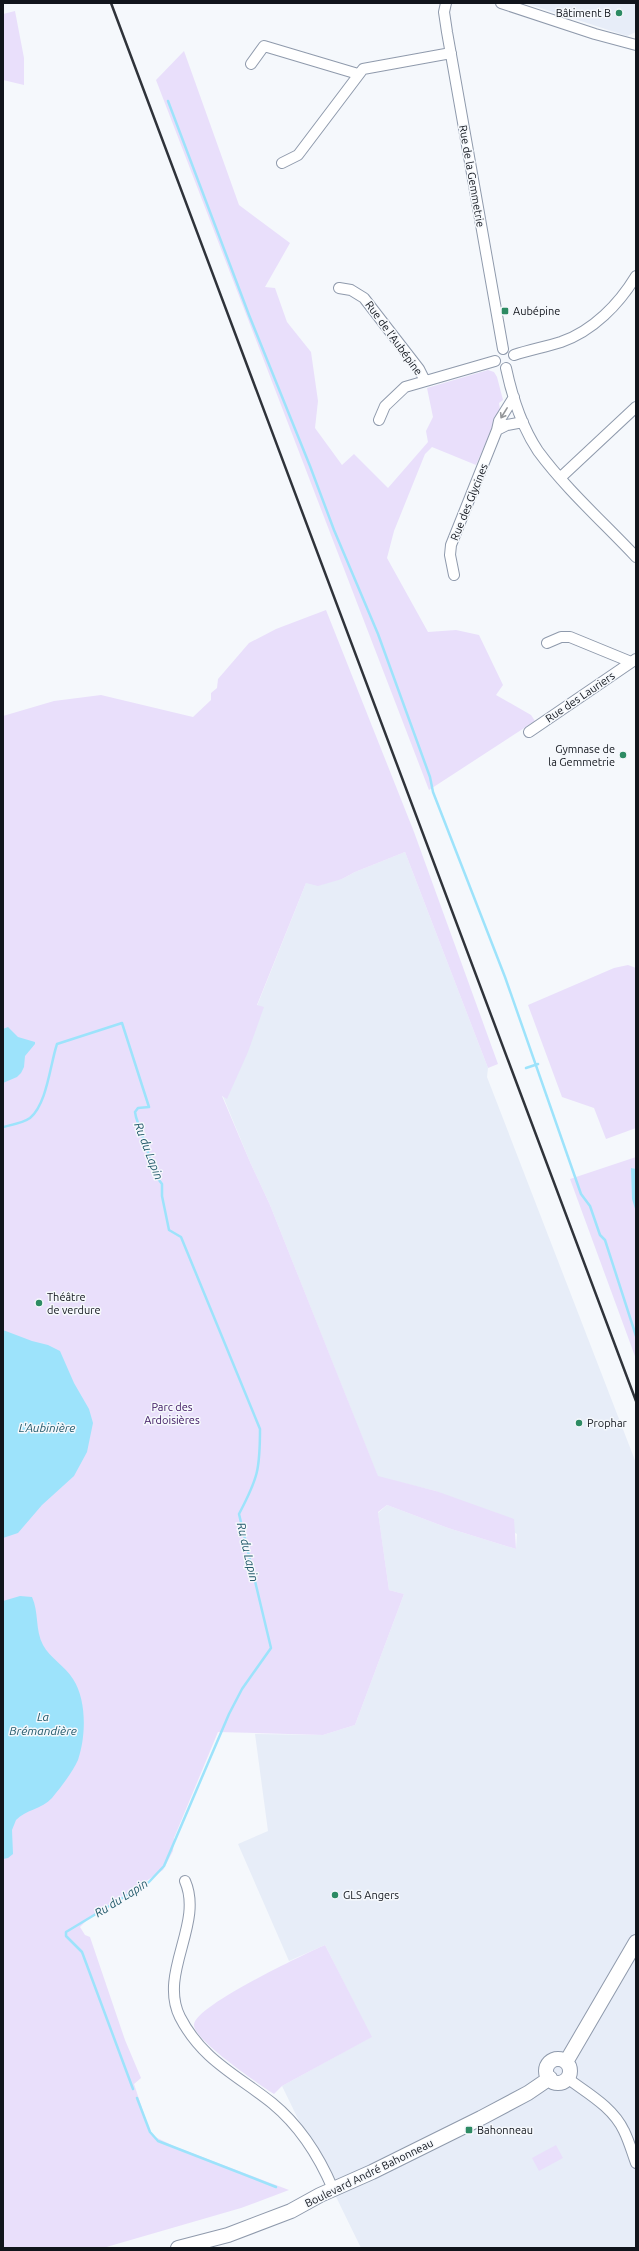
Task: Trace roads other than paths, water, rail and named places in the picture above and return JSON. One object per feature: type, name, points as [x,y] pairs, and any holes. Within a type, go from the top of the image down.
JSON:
[{"type":"street","name":"Rue de la Gemmetrie","points":[[446,3],[445,19],[502,349]]},
{"type":"street","points":[[501,3],[595,34],[636,45]]},
{"type":"street","points":[[251,64],[264,46],[358,74]]},
{"type":"street","points":[[282,163],[298,155],[363,69],[451,53]]},
{"type":"street","points":[[514,356],[562,341],[576,334],[618,302],[636,276]]},
{"type":"street","name":"Rue de l’Aubépine","points":[[339,288],[350,290],[364,298],[419,369],[425,382]]},
{"type":"street","points":[[502,349],[511,351],[514,356],[512,365],[506,368],[498,366],[495,361],[497,352],[502,349]]},
{"type":"street","name":"Rue de l’Aubépine","points":[[379,420],[385,406],[405,387],[495,361]]},
{"type":"street","points":[[506,368],[523,422],[538,450],[560,478],[636,557]]},
{"type":"street","name":"Rue des Glycines","points":[[454,575],[450,555],[451,545],[499,422],[514,397]]},
{"type":"street","points":[[560,478],[636,407]]},
{"type":"street","points":[[497,430],[507,425],[523,422]]},
{"type":"street","name":"Rue des Lauriers","points":[[547,643],[561,637],[570,638],[634,660]]},
{"type":"street","name":"Rue des Lauriers","points":[[529,732],[634,660]]},
{"type":"street","points":[[185,1880],[190,1892],[187,1924],[174,1982],[175,2000],[180,2016],[218,2064],[271,2102],[298,2128],[314,2150],[333,2189]]},
{"type":"street","points":[[566,2062],[636,1942]]},
{"type":"street","points":[[557,2059],[566,2062],[570,2069],[568,2078],[560,2082],[550,2078],[547,2072],[549,2063],[557,2059]]},
{"type":"street","name":"Boulevard André Bahonneau","points":[[178,2248],[228,2235],[297,2208],[333,2189],[481,2118],[528,2093],[550,2078]]},
{"type":"street","points":[[568,2078],[598,2101],[616,2119],[624,2130],[636,2163]]},
{"type":"water","points":[[8,1027],[18,1037],[35,1042],[35,1044],[25,1056],[24,1067],[21,1073],[17,1077],[3,1083],[3,1029]]},
{"type":"water","points":[[631,1168],[636,1169],[636,1212],[632,1199]]},
{"type":"water","name":"L'Aubinière","points":[[3,1330],[32,1341],[48,1345],[60,1351],[74,1383],[89,1409],[93,1423],[87,1452],[74,1476],[42,1505],[18,1533],[3,1538]]},
{"type":"water","name":"La Brémandière","points":[[20,1596],[32,1597],[36,1609],[39,1633],[43,1645],[46,1650],[70,1674],[78,1688],[83,1708],[84,1730],[81,1751],[73,1770],[48,1802],[24,1814],[16,1820],[12,1830],[13,1854],[8,1858],[3,1859],[3,1601]]},
{"type":"waterway","points":[[168,101],[249,315],[310,466],[334,530],[378,634],[430,777],[433,792],[505,977],[581,1194],[590,1206],[600,1235],[605,1240],[636,1336]]},
{"type":"waterway","name":"Ru du Lapin","points":[[3,1127],[27,1120],[36,1112],[44,1094],[57,1044],[122,1023],[149,1107],[138,1108],[135,1112],[156,1176],[162,1184],[162,1196],[169,1230],[181,1237],[260,1429],[257,1473],[239,1514],[271,1648],[242,1689],[229,1714],[164,1866],[149,1882],[66,1932],[66,1936],[82,1952],[133,2089]]},
{"type":"waterway","points":[[526,1068],[538,1064]]},
{"type":"waterway","name":"Ru du Lapin","points":[[137,2098],[150,2132],[158,2141],[276,2187]]},
{"type":"railway","points":[[111,3],[636,1401]]},
{"type":"place","name":"Bâtiment B","points":[[619,13]]},
{"type":"place","name":"Aubépine","points":[[505,311]]},
{"type":"place","name":"Gymnase de la Gemmetrie","points":[[623,755]]},
{"type":"place","name":"Théâtre de verdure","points":[[39,1303]]},
{"type":"place","name":"Prophar","points":[[579,1423]]},
{"type":"place","name":"GLS Angers","points":[[335,1895]]},
{"type":"place","name":"Bahonneau","points":[[469,2130]]},
{"type":"park label","name":"Parc des Ardoisières","points":[[172,1413]]}]
